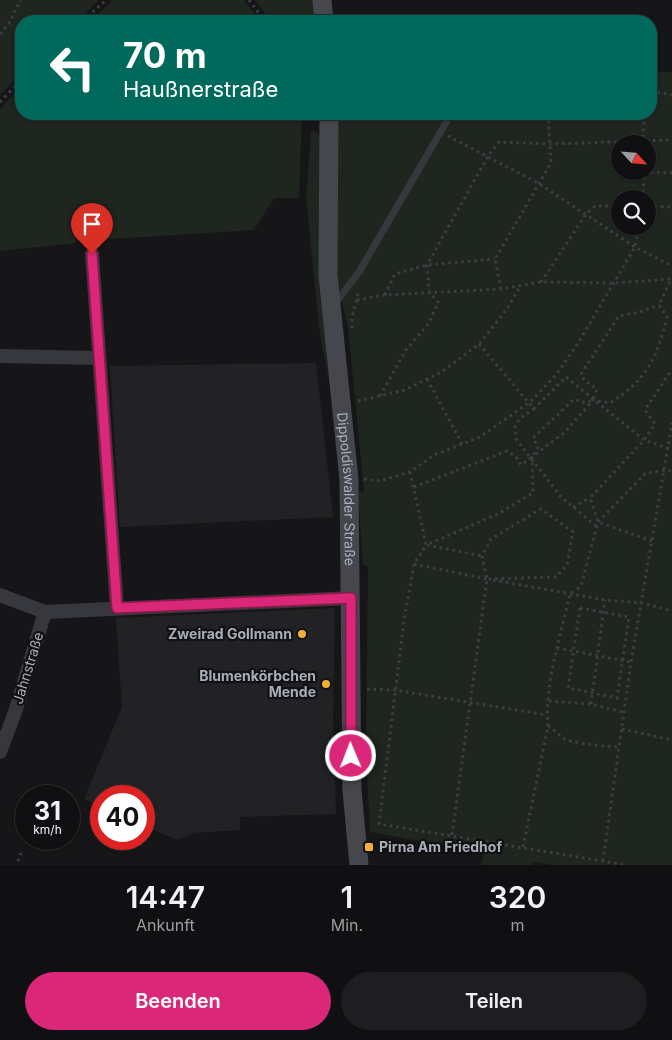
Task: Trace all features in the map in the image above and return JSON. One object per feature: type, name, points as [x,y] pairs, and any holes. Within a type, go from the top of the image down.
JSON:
[{"type":"street","points":[[322,0],[323,15]]},
{"type":"street","name":"Dippoldiswalder Straße","points":[[329,120],[328,275],[348,480],[353,821],[359,865]]},
{"type":"street","points":[[92,254],[117,608]]},
{"type":"street","points":[[0,356],[99,358]]},
{"type":"street","points":[[0,595],[45,612],[351,598]]},
{"type":"street","name":"Jahnstraße","points":[[0,752],[15,712],[45,612]]},
{"type":"lane","points":[[330,310],[359,272],[447,120]]},
{"type":"path","points":[[0,34],[9,23],[21,0]]},
{"type":"path","points":[[90,15],[106,0]]},
{"type":"path","points":[[249,0],[260,15]]},
{"type":"path","points":[[0,102],[15,86]]},
{"type":"path","points":[[657,92],[672,95]]},
{"type":"path","points":[[501,289],[495,259],[551,163],[548,120]]},
{"type":"path","points":[[643,135],[644,120]]},
{"type":"path","points":[[440,131],[538,183],[635,247],[672,266]]},
{"type":"path","points":[[656,142],[672,140]]},
{"type":"path","points":[[380,396],[406,350],[429,323],[438,302],[429,292],[427,265],[488,156],[499,142],[611,143]]},
{"type":"path","points":[[656,172],[672,173]]},
{"type":"path","points":[[541,282],[586,214],[595,206],[611,206]]},
{"type":"path","points":[[656,206],[672,207]]},
{"type":"path","points":[[348,480],[368,479],[380,481],[410,472],[434,455],[480,437],[530,402],[556,375],[578,343],[635,247],[637,235]]},
{"type":"path","points":[[385,295],[395,274],[427,265],[495,259]]},
{"type":"path","points":[[353,337],[352,319],[357,300],[359,272]]},
{"type":"path","points":[[414,486],[507,451],[516,457],[521,465],[565,432],[593,400],[597,390],[584,380],[580,374],[608,332],[619,316],[640,312],[659,305],[672,280],[672,274]]},
{"type":"path","points":[[357,300],[385,295],[501,289],[541,282],[614,284],[672,280]]},
{"type":"path","points":[[357,401],[405,390],[443,371],[479,344],[507,309],[521,284]]},
{"type":"path","points":[[626,865],[379,824],[394,690],[414,564],[426,545],[498,514],[533,493],[532,458],[538,447],[533,438],[574,398],[585,403],[593,400],[610,403],[630,391],[648,371],[661,340],[667,317],[659,305]]},
{"type":"path","points":[[479,344],[534,408]]},
{"type":"path","points":[[573,507],[590,498],[644,440],[656,424],[645,410],[672,369]]},
{"type":"path","points":[[652,541],[597,524],[562,498],[516,439],[515,426],[520,418],[534,408],[566,377],[644,440],[670,450]]},
{"type":"path","points":[[427,379],[462,444]]},
{"type":"path","points":[[357,392],[359,411]]},
{"type":"path","points":[[603,861],[623,712],[652,541],[670,450],[672,423]]},
{"type":"path","points":[[366,469],[368,479]]},
{"type":"path","points":[[524,847],[548,726],[547,715],[557,648],[570,594],[581,586],[597,524],[646,473],[672,471]]},
{"type":"path","points":[[410,472],[426,545]]},
{"type":"path","points":[[590,498],[597,524]]},
{"type":"path","points":[[452,835],[487,579],[482,556],[491,539],[542,510],[573,532],[567,565],[556,577],[487,579]]},
{"type":"path","points":[[426,545],[482,556]]},
{"type":"path","points":[[414,564],[605,600],[642,603],[672,611]]},
{"type":"path","points":[[591,704],[605,600]]},
{"type":"path","points":[[580,608],[604,613],[629,617],[617,698],[568,688],[580,608]]},
{"type":"path","points":[[557,648],[631,662]]},
{"type":"path","points":[[350,688],[394,690],[547,715]]},
{"type":"path","points":[[549,700],[591,704],[623,712]]},
{"type":"path","points":[[548,726],[556,730],[567,740],[606,747],[619,747]]},
{"type":"path","points":[[622,729],[672,740]]},
{"type":"path","points":[[18,861],[22,853]]},
{"type":"shaded area","points":[[0,0],[99,0],[83,15],[15,15],[15,79],[0,95]]},
{"type":"shaded area","points":[[113,0],[244,0],[255,15],[97,15]]},
{"type":"shaded area","points":[[255,0],[313,0],[314,15],[266,15]]},
{"type":"shaded area","points":[[657,72],[672,72],[672,865],[551,865],[534,862],[533,865],[481,865],[484,853],[370,832],[366,751],[368,566],[363,564],[358,493],[364,492],[348,327],[337,284],[335,120],[657,120]]},
{"type":"shaded area","points":[[15,93],[15,120],[302,120],[299,198],[274,198],[254,230],[96,240],[92,222],[75,224],[76,243],[0,251],[0,109]]},
{"type":"shaded area","points":[[311,131],[316,132],[320,138],[321,275],[328,379],[319,327],[306,197]]},
{"type":"shaded area","points":[[316,363],[333,517],[120,527],[110,366]]},
{"type":"shaded area","points":[[335,608],[333,717],[336,814],[240,817],[240,830],[194,833],[178,840],[155,831],[155,785],[90,785],[90,802],[84,799],[122,707],[116,618]]},
{"type":"place","name":"Zweirad Gollmann","points":[[302,634]]},
{"type":"place","name":"Blumenkörbchen Mende","points":[[326,684]]},
{"type":"place","name":"Pirna Am Friedhof","points":[[369,847]]},
{"type":"route","points":[[92,254],[117,608],[351,598],[351,756]]}]
